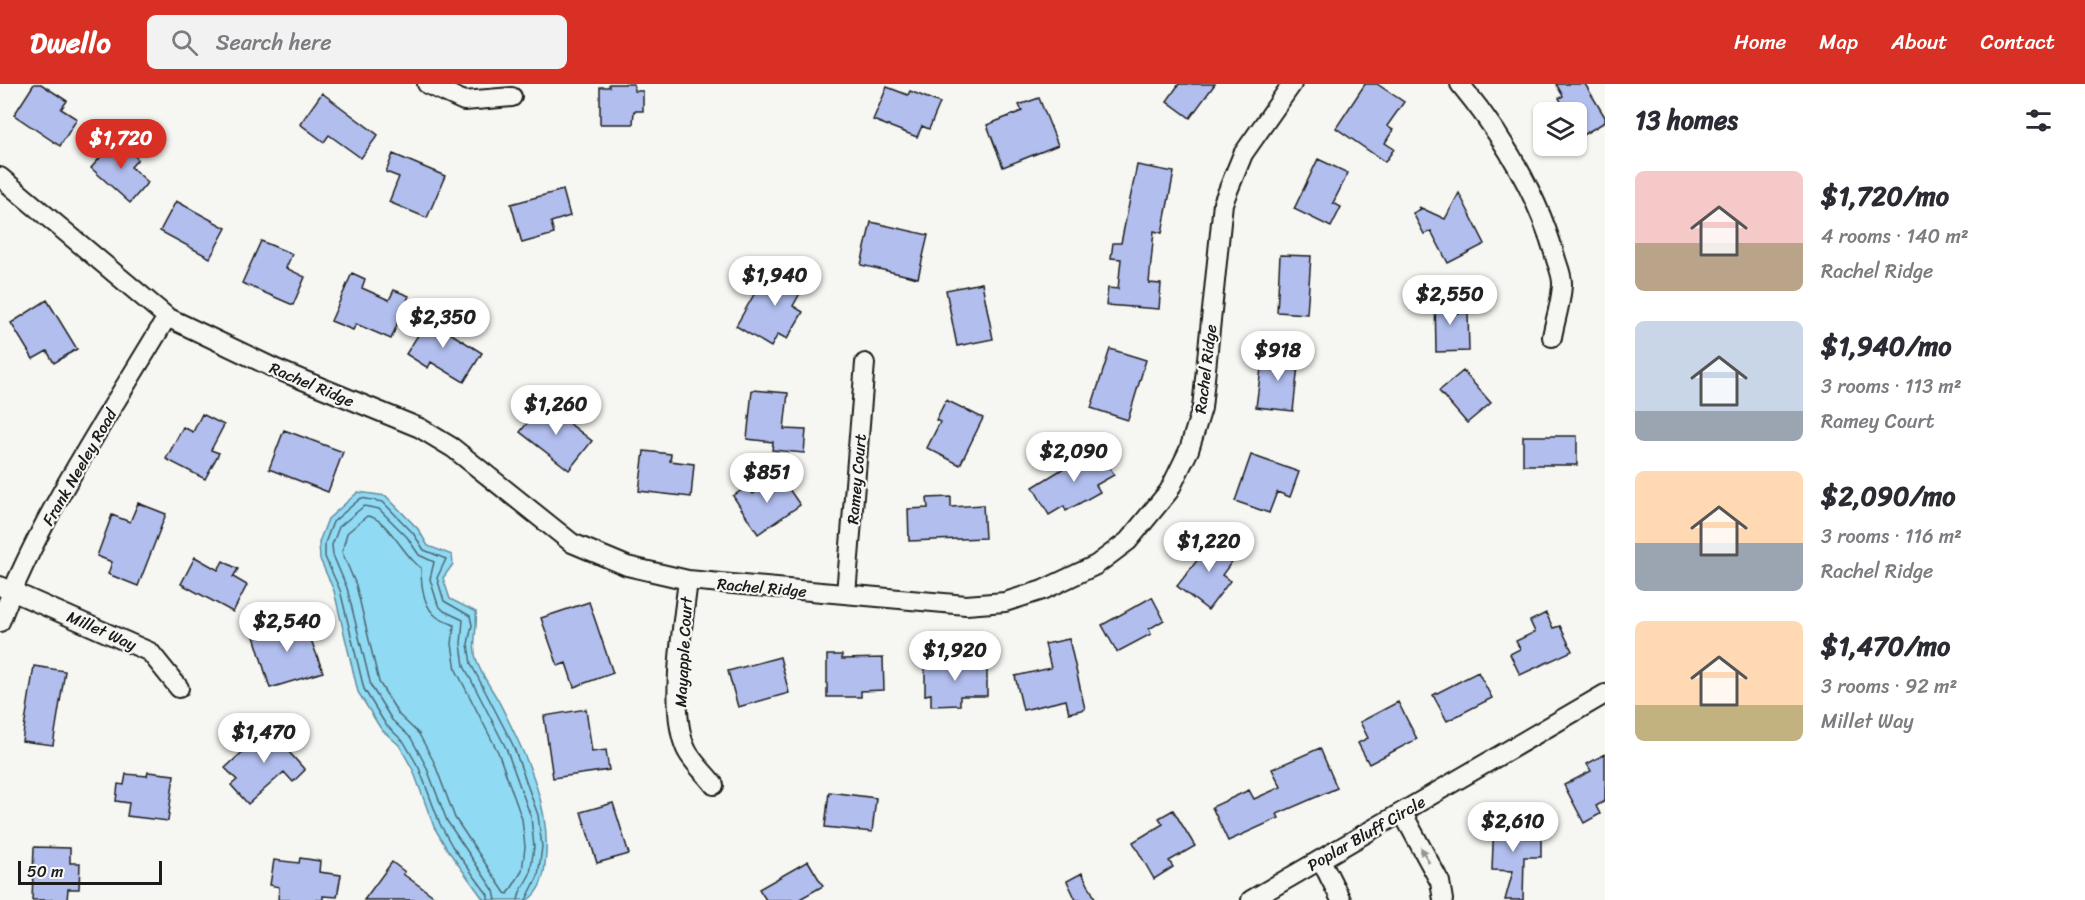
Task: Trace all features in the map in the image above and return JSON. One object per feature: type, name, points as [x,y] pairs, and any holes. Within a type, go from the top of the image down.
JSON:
[{"type":"street","points":[[427,84],[464,101],[512,97]]},
{"type":"street","name":"Rachel Ridge","points":[[0,177],[144,294],[167,317],[276,369],[420,428],[453,448],[572,543],[627,566],[688,580],[966,605],[1005,603],[1043,590],[1096,565],[1128,541],[1169,491],[1189,450],[1202,408],[1223,203],[1243,154],[1292,84]]},
{"type":"street","points":[[1460,84],[1479,107],[1510,155],[1549,237],[1563,282],[1552,337]]},
{"type":"street","name":"Frank Neeley Road","points":[[0,622],[6,588],[167,317]]},
{"type":"street","name":"Ramey Court","points":[[846,594],[865,363]]},
{"type":"street","name":"Mayapple Court","points":[[688,580],[680,651],[681,724],[686,750],[714,785]]},
{"type":"street","name":"Millet Way","points":[[6,588],[150,652],[179,688]]},
{"type":"street","name":"Poplar Bluff Circle","points":[[1251,900],[1605,694]]},
{"type":"street","points":[[1402,812],[1440,882],[1443,900]]},
{"type":"street","points":[[1321,860],[1341,900]]},
{"type":"water","points":[[358,492],[386,496],[418,529],[428,546],[452,555],[453,564],[443,578],[450,599],[476,612],[475,656],[527,760],[541,801],[545,822],[544,874],[541,884],[528,900],[484,900],[434,827],[413,770],[399,745],[381,729],[358,692],[334,591],[320,559],[319,542],[328,519]]},
{"type":"building","points":[[34,84],[41,84],[67,101],[61,109],[77,119],[60,146],[14,115]]},
{"type":"building","points":[[609,84],[634,84],[634,91],[643,91],[643,111],[634,111],[633,124],[600,124],[600,87],[609,87]]},
{"type":"building","points":[[1179,84],[1215,84],[1190,118],[1167,101]]},
{"type":"building","points":[[1365,84],[1377,84],[1404,102],[1387,126],[1393,130],[1385,143],[1394,149],[1385,162],[1336,128]]},
{"type":"building","points":[[1556,84],[1585,84],[1605,117],[1605,122],[1587,133],[1587,102],[1561,102],[1559,98],[1563,96]]},
{"type":"building","points":[[887,87],[908,95],[910,91],[940,103],[929,129],[922,126],[917,137],[873,120]]},
{"type":"building","points":[[322,93],[378,135],[361,158],[329,135],[324,142],[300,124]]},
{"type":"building","points":[[1039,98],[1058,145],[1003,167],[987,125],[1022,111],[1019,105]]},
{"type":"building","points":[[120,135],[134,148],[130,152],[138,159],[131,167],[148,182],[130,203],[91,168]]},
{"type":"building","points":[[393,154],[445,176],[427,218],[389,202],[399,177],[386,172]]},
{"type":"building","points":[[1318,159],[1348,173],[1333,203],[1341,207],[1331,227],[1294,209]]},
{"type":"building","points":[[1137,165],[1174,172],[1162,233],[1154,231],[1149,283],[1161,284],[1159,309],[1106,305],[1108,288],[1118,289],[1121,259],[1111,258],[1113,243],[1121,243]]},
{"type":"building","points":[[563,190],[570,216],[551,222],[554,234],[522,243],[511,204]]},
{"type":"building","points":[[1459,193],[1485,244],[1448,263],[1431,231],[1424,234],[1413,213],[1421,209],[1419,207],[1445,219]]},
{"type":"building","points":[[176,201],[226,228],[210,258],[160,231]]},
{"type":"building","points":[[871,222],[928,235],[918,278],[861,265]]},
{"type":"building","points":[[261,241],[292,254],[286,268],[305,277],[293,305],[242,283]]},
{"type":"building","points":[[1280,255],[1311,256],[1307,314],[1277,312]]},
{"type":"building","points":[[783,262],[809,277],[793,306],[803,312],[787,339],[778,334],[771,347],[736,326],[760,284],[768,289]]},
{"type":"building","points":[[352,273],[365,279],[362,288],[389,300],[394,290],[409,296],[391,339],[356,324],[353,330],[331,321]]},
{"type":"building","points":[[982,283],[993,339],[957,346],[946,290]]},
{"type":"building","points":[[1435,294],[1455,294],[1455,313],[1468,313],[1469,351],[1436,352]]},
{"type":"building","points":[[47,300],[77,349],[54,363],[47,351],[33,359],[11,323]]},
{"type":"building","points":[[434,310],[448,319],[442,328],[482,353],[464,382],[431,362],[428,368],[406,354]]},
{"type":"building","points":[[1110,349],[1146,360],[1128,420],[1091,408]]},
{"type":"building","points":[[1263,353],[1299,357],[1293,411],[1256,407]]},
{"type":"building","points":[[1463,371],[1491,403],[1467,423],[1439,391]]},
{"type":"building","points":[[752,390],[788,393],[784,429],[806,430],[804,453],[772,450],[773,442],[747,439]]},
{"type":"building","points":[[946,400],[983,418],[960,465],[927,448],[940,422],[936,420]]},
{"type":"building","points":[[543,403],[592,441],[569,470],[520,432]]},
{"type":"building","points":[[202,414],[224,425],[211,450],[219,453],[205,479],[166,459],[183,427],[193,432]]},
{"type":"building","points":[[284,430],[343,452],[328,492],[269,469]]},
{"type":"building","points":[[1523,436],[1577,436],[1577,465],[1523,465]]},
{"type":"building","points":[[1098,447],[1114,475],[1096,485],[1100,492],[1066,511],[1064,506],[1049,515],[1033,487]]},
{"type":"building","points":[[644,451],[671,454],[670,461],[694,464],[691,497],[639,491]]},
{"type":"building","points":[[1251,455],[1299,472],[1290,497],[1277,492],[1269,513],[1235,501]]},
{"type":"building","points":[[780,476],[800,505],[758,534],[733,496],[748,486],[753,494]]},
{"type":"building","points":[[951,497],[951,507],[983,505],[985,538],[909,541],[908,509],[928,508],[927,498]]},
{"type":"building","points":[[138,503],[166,514],[138,586],[108,574],[112,562],[97,556],[112,515],[130,522]]},
{"type":"building","points":[[1217,535],[1239,552],[1222,575],[1230,581],[1208,610],[1177,586]]},
{"type":"building","points":[[195,557],[218,570],[223,561],[238,569],[233,577],[247,585],[233,612],[181,584]]},
{"type":"building","points":[[1152,597],[1164,620],[1149,629],[1151,634],[1117,652],[1102,625]]},
{"type":"building","points":[[589,602],[613,673],[574,687],[566,663],[558,666],[541,618]]},
{"type":"building","points":[[1546,613],[1553,628],[1560,626],[1572,651],[1520,675],[1510,654],[1520,649],[1516,641],[1535,632],[1530,621]]},
{"type":"building","points":[[303,618],[323,672],[270,688],[253,633]]},
{"type":"building","points":[[1069,639],[1085,709],[1069,713],[1066,700],[1023,710],[1015,676],[1051,668],[1045,644]]},
{"type":"building","points":[[827,655],[842,655],[842,659],[883,658],[884,690],[861,691],[861,697],[827,697]]},
{"type":"building","points":[[780,657],[789,693],[738,707],[728,671]]},
{"type":"building","points":[[987,661],[987,696],[960,696],[960,705],[931,706],[931,694],[925,695],[925,664]]},
{"type":"building","points":[[34,666],[65,671],[53,745],[22,741]]},
{"type":"building","points":[[1478,672],[1492,698],[1447,721],[1433,695]]},
{"type":"building","points":[[1398,702],[1417,739],[1369,764],[1358,743],[1368,738],[1360,722]]},
{"type":"building","points":[[586,709],[592,752],[606,750],[609,770],[553,778],[544,716]]},
{"type":"building","points":[[273,724],[294,747],[289,752],[305,770],[293,782],[284,772],[248,804],[231,785],[237,780],[225,768]]},
{"type":"building","points":[[1320,748],[1337,788],[1277,814],[1279,818],[1228,841],[1212,807],[1249,790],[1254,799],[1281,787],[1272,769]]},
{"type":"building","points":[[1605,754],[1605,801],[1596,806],[1600,814],[1584,823],[1564,785],[1591,771],[1587,764]]},
{"type":"building","points":[[148,772],[174,775],[168,821],[127,816],[129,803],[116,801],[118,784],[124,785],[126,774],[147,776]]},
{"type":"building","points":[[829,792],[876,798],[872,832],[825,827]]},
{"type":"building","points":[[613,803],[629,854],[597,863],[581,812]]},
{"type":"building","points":[[1173,810],[1195,846],[1169,861],[1173,867],[1154,879],[1133,842],[1163,824],[1159,818]]},
{"type":"building","points":[[1494,819],[1525,820],[1524,838],[1541,838],[1541,857],[1524,857],[1523,900],[1505,900],[1513,871],[1492,870]]},
{"type":"building","points":[[34,847],[70,848],[70,863],[80,863],[79,889],[68,889],[67,900],[32,900]]},
{"type":"building","points":[[300,858],[320,861],[319,872],[341,875],[337,897],[323,896],[323,900],[278,900],[279,887],[270,885],[274,860],[299,863]]},
{"type":"building","points":[[808,861],[823,886],[798,900],[766,900],[759,889]]},
{"type":"building","points":[[392,862],[405,872],[403,874],[439,900],[364,900]]},
{"type":"building","points":[[1082,873],[1096,900],[1076,900],[1067,881]]}]
